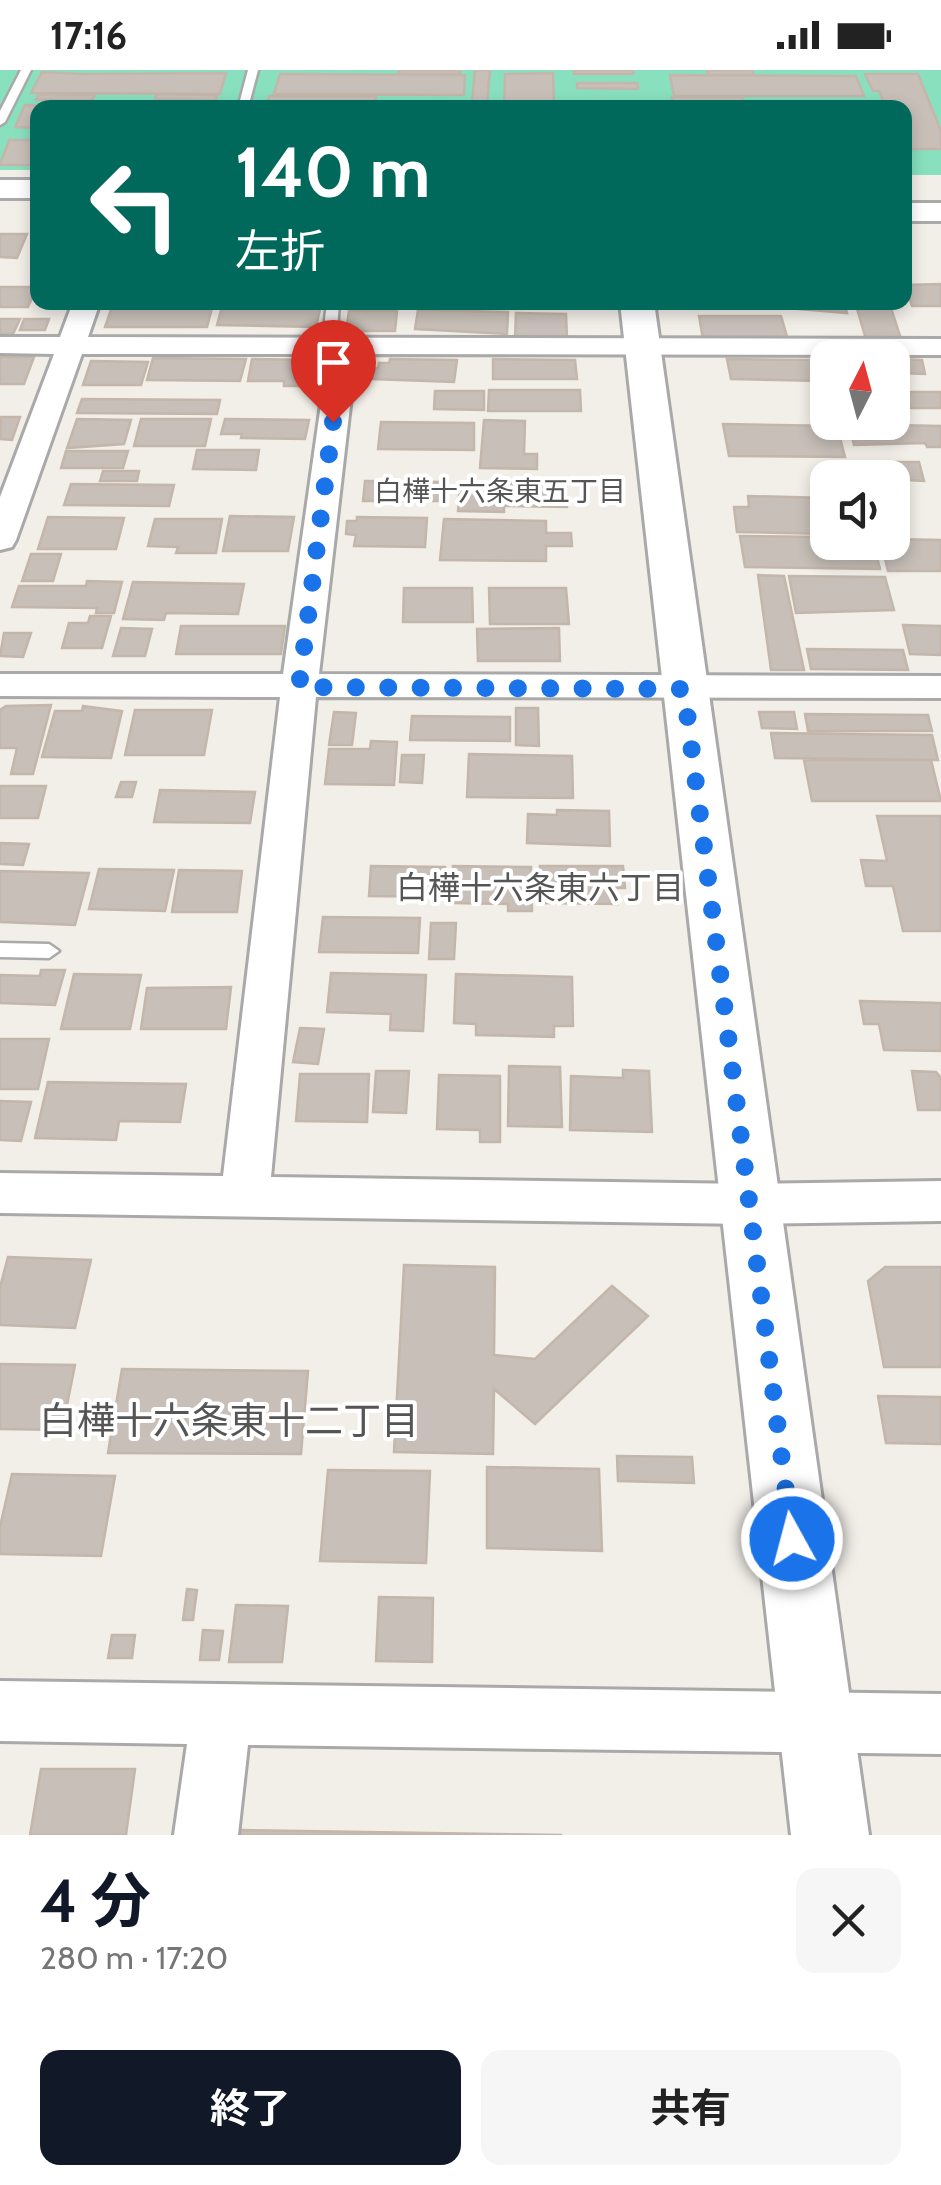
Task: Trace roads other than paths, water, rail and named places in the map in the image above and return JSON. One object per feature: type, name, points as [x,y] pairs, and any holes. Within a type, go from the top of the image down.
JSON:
[{"type":"street","points":[[0,189],[30,189]]},
{"type":"street","points":[[912,192],[941,192]]},
{"type":"street","points":[[0,208],[30,208]]},
{"type":"street","points":[[912,212],[941,212]]},
{"type":"street","points":[[0,540],[7,500],[84,310]]},
{"type":"street","points":[[0,345],[336,346],[640,325],[941,347]]},
{"type":"street","points":[[640,325],[830,1835]]},
{"type":"street","points":[[245,1196],[336,346]]},
{"type":"street","points":[[0,685],[941,687]]},
{"type":"street","points":[[0,1192],[749,1204],[941,1201]]},
{"type":"street","points":[[0,1710],[941,1724]]},
{"type":"street","points":[[206,1835],[221,1713]]},
{"type":"lane","points":[[0,122],[26,70]]},
{"type":"lane","points":[[245,100],[253,70]]},
{"type":"lane","points":[[334,310],[336,346]]},
{"type":"lane","points":[[0,950],[49,951]]},
{"type":"district","name":"白樺十六条東五丁目","points":[[500,491]]},
{"type":"district","name":"白樺十六条東六丁目","points":[[540,888]]},
{"type":"district","name":"白樺十六条東十二丁目","points":[[229,1421]]}]
